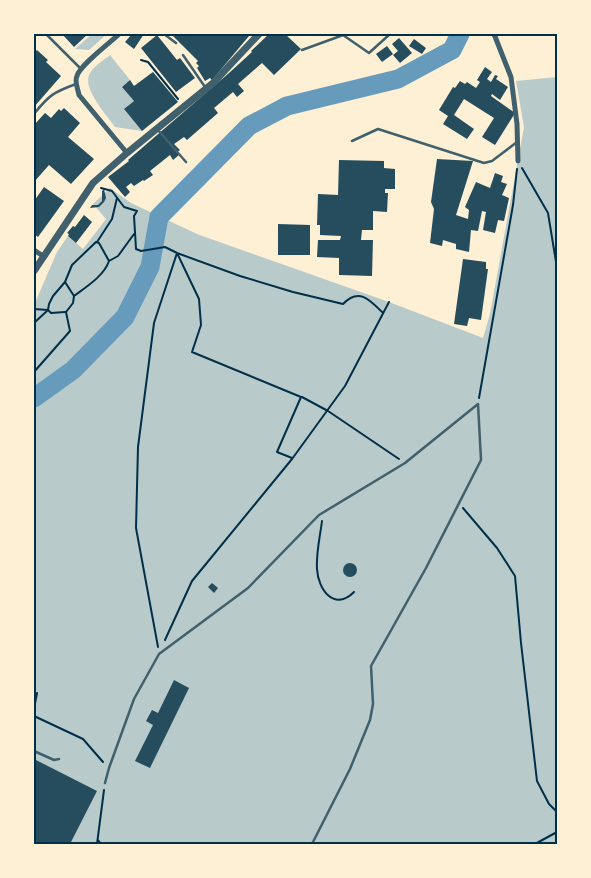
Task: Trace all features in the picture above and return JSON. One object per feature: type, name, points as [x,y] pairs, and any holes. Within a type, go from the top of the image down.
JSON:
[{"type":"street","points":[[119,34],[81,69],[76,77],[76,84],[79,95],[127,153]]},
{"type":"street","points":[[34,271],[93,184],[127,153],[213,83],[257,34]]},
{"type":"street","points":[[494,34],[511,77],[517,124],[518,161]]},
{"type":"street","points":[[34,250],[43,256]]},
{"type":"lane","points":[[46,34],[81,69]]},
{"type":"lane","points":[[164,34],[176,43]]},
{"type":"lane","points":[[302,50],[344,35],[369,53],[390,34]]},
{"type":"lane","points":[[183,55],[206,89]]},
{"type":"lane","points":[[34,114],[48,97],[56,91],[76,84]]},
{"type":"lane","points":[[157,129],[186,162]]},
{"type":"lane","points":[[352,141],[378,129],[484,164],[492,161],[517,142]]},
{"type":"lane","points":[[105,783],[134,699],[159,654],[248,588],[321,514],[405,463],[478,404]]},
{"type":"lane","points":[[312,844],[350,769],[370,720],[373,704],[371,666],[426,568],[481,460],[478,404]]},
{"type":"lane","points":[[34,751],[54,760],[59,759]]},
{"type":"path","points":[[141,60],[148,62],[184,107]]},
{"type":"path","points":[[518,161],[548,213],[557,268]]},
{"type":"path","points":[[478,404],[518,161]]},
{"type":"path","points":[[93,184],[106,191],[112,191],[124,207],[137,211],[134,216],[136,249],[141,251],[165,246],[176,253],[240,276],[343,304],[347,299],[356,296],[368,298],[383,313]]},
{"type":"path","points":[[34,323],[48,310],[53,296],[65,282],[72,265],[97,242],[112,219],[117,198]]},
{"type":"path","points":[[74,296],[97,278],[107,266],[109,260],[118,256],[134,234]]},
{"type":"path","points":[[97,242],[109,260]]},
{"type":"path","points":[[176,253],[199,299],[201,325],[192,352],[301,397],[328,412],[405,463]]},
{"type":"path","points":[[159,654],[136,528],[138,447],[154,323],[176,253]]},
{"type":"path","points":[[34,309],[48,310],[51,313],[66,312],[73,303],[74,296],[65,282]]},
{"type":"path","points":[[159,654],[192,581],[328,412],[345,386],[389,302]]},
{"type":"path","points":[[34,372],[70,330],[66,312]]},
{"type":"path","points":[[292,458],[277,452],[301,397]]},
{"type":"path","points":[[459,504],[497,548],[515,576],[537,781],[549,804],[557,812]]},
{"type":"path","points":[[321,514],[322,520],[317,555],[319,579],[332,599],[337,601],[344,600],[354,592]]},
{"type":"path","points":[[34,708],[37,693]]},
{"type":"path","points":[[34,716],[83,739],[109,768]]},
{"type":"path","points":[[97,844],[105,783]]},
{"type":"path","points":[[535,844],[557,832]]},
{"type":"path","points":[[98,840],[101,844]]},
{"type":"shaded area","points":[[92,34],[107,34],[89,50],[75,49]]},
{"type":"shaded area","points":[[110,55],[130,80],[122,87],[134,101],[124,109],[142,131],[115,127],[92,94],[88,79],[90,73]]},
{"type":"shaded area","points":[[557,77],[557,844],[34,844],[34,305],[57,252],[68,236],[83,249],[106,219],[93,204],[110,188],[131,203],[197,234],[389,302],[483,338],[490,314],[524,127],[516,81]]},
{"type":"building","points":[[62,34],[88,34],[74,47]]},
{"type":"building","points":[[132,34],[144,34],[134,49],[125,42]]},
{"type":"building","points":[[171,34],[247,34],[249,36],[212,80],[210,78],[205,81],[197,68],[199,66],[196,63],[198,61]]},
{"type":"building","points":[[269,34],[285,34],[301,49],[274,75],[262,63],[238,84],[244,91],[237,97],[233,92],[214,108],[218,113],[187,140],[184,137],[174,144],[180,150],[177,152],[179,155],[173,160],[170,155],[150,171],[153,175],[144,181],[134,186],[131,183],[126,187],[130,192],[125,197],[108,177],[129,161],[229,73]]},
{"type":"building","points":[[157,35],[177,60],[180,58],[195,78],[176,92],[141,48]]},
{"type":"building","points":[[399,38],[412,53],[400,63],[393,55],[398,51],[392,44]]},
{"type":"building","points":[[414,39],[426,48],[422,54],[409,46]]},
{"type":"building","points":[[387,46],[393,54],[382,62],[376,54]]},
{"type":"building","points":[[37,50],[48,60],[46,62],[61,76],[34,107],[34,53]]},
{"type":"building","points":[[485,67],[492,72],[487,79],[491,82],[495,75],[498,76],[496,79],[508,87],[500,100],[492,94],[491,96],[515,113],[495,145],[482,137],[494,118],[464,99],[454,115],[474,129],[467,139],[443,124],[448,116],[439,110],[453,87],[455,88],[460,81],[465,84],[467,82],[476,88],[480,82],[477,80]]},
{"type":"building","points":[[153,72],[178,102],[142,131],[124,109],[134,101],[122,87],[130,80],[134,86]]},
{"type":"building","points":[[64,108],[80,123],[68,137],[94,159],[71,184],[49,165],[34,182],[34,125],[45,113],[51,118],[59,109],[61,111]]},
{"type":"building","points":[[437,159],[473,161],[456,215],[468,219],[469,210],[465,207],[476,182],[490,188],[495,173],[503,176],[501,182],[507,184],[502,195],[509,198],[504,221],[498,220],[495,233],[483,230],[486,212],[482,211],[478,231],[471,230],[469,252],[456,249],[456,244],[443,240],[442,246],[430,243],[434,209],[431,202]]},
{"type":"building","points":[[339,160],[384,161],[384,168],[395,169],[395,189],[385,189],[385,193],[388,193],[387,212],[373,211],[373,230],[362,230],[361,240],[373,240],[372,276],[339,275],[339,258],[317,257],[318,240],[340,240],[341,236],[320,235],[320,225],[317,225],[318,194],[338,195]]},
{"type":"building","points":[[44,187],[64,201],[38,237],[34,234],[34,201]]},
{"type":"building","points":[[104,189],[106,198],[104,202],[99,207],[90,208],[92,205],[98,205],[102,201],[102,191]]},
{"type":"building","points":[[84,215],[92,222],[76,243],[67,233],[73,226],[75,227]]},
{"type":"building","points":[[278,224],[310,225],[310,255],[278,255]]},
{"type":"building","points":[[463,259],[486,262],[486,269],[488,269],[481,320],[469,318],[467,326],[454,324]]},
{"type":"building","points":[[350,563],[355,565],[357,570],[355,575],[350,577],[345,575],[343,570],[345,565]]},
{"type":"building","points":[[212,583],[218,588],[214,593],[208,587]]},
{"type":"building","points":[[174,680],[189,688],[150,768],[135,761],[153,725],[146,721],[152,710],[158,713]]},
{"type":"building","points":[[34,759],[97,791],[70,844],[34,844]]},
{"type":"waterway","points":[[34,398],[73,370],[125,317],[150,267],[159,217],[249,126],[287,106],[398,79],[452,50],[460,34]]}]
